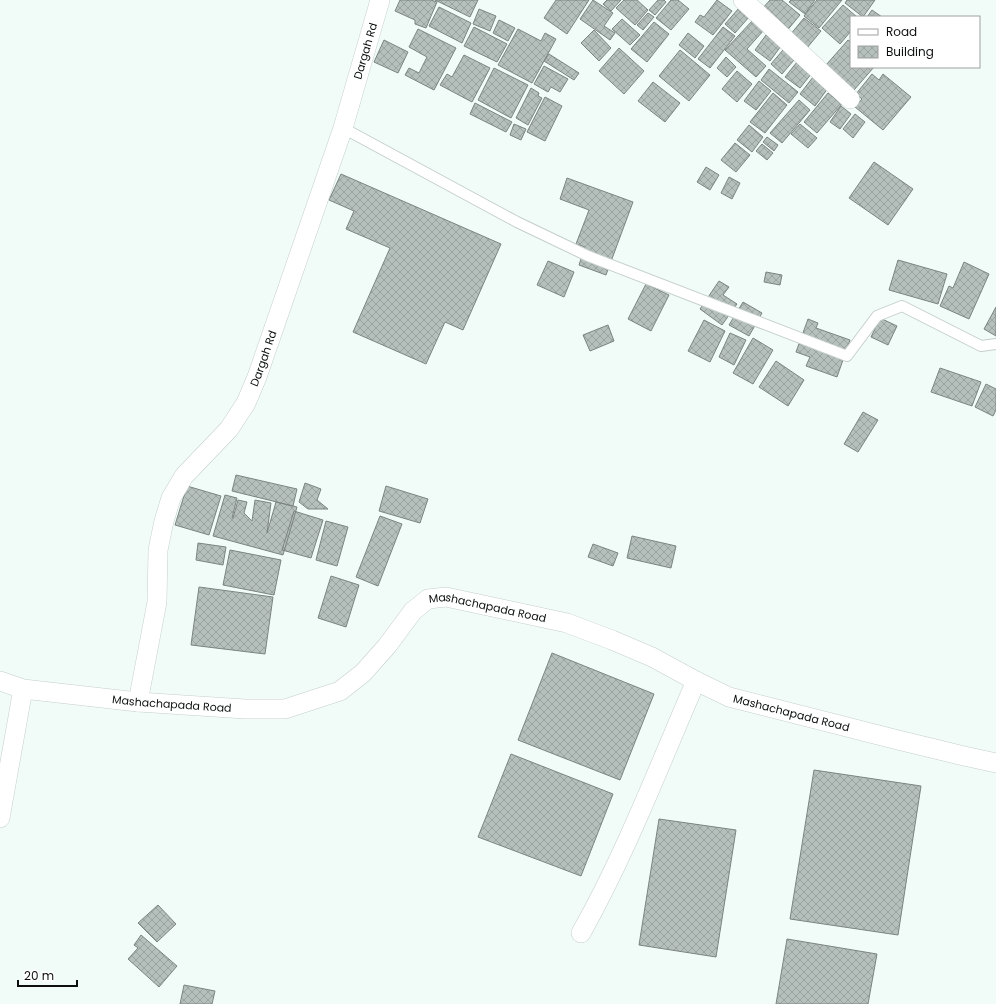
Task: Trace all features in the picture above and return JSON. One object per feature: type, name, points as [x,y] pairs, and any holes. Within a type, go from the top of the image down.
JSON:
[{"type":"street","name":"Dargah Rd","points":[[138,702],[157,602],[158,550],[164,521],[171,498],[184,476],[229,429],[246,403],[257,377],[343,128],[380,0]]},
{"type":"street","points":[[743,0],[850,99]]},
{"type":"street","name":"Mashachapada Road","points":[[0,681],[23,689],[138,702],[245,709],[284,708],[340,691],[363,673],[387,646],[413,611],[428,599],[446,597],[567,623],[652,657],[729,697],[996,763]]},
{"type":"street","points":[[581,933],[599,901],[616,865],[696,681]]},
{"type":"street","points":[[0,818],[23,689]]},
{"type":"lane","points":[[343,128],[517,222],[588,256],[847,356],[877,316],[902,306],[981,346],[996,344]]},
{"type":"building","points":[[400,0],[431,0],[437,2],[426,28],[415,24],[415,20],[395,11]]},
{"type":"building","points":[[435,0],[478,0],[470,17]]},
{"type":"building","points":[[556,0],[589,0],[567,34],[544,18]]},
{"type":"building","points":[[593,0],[613,13],[604,26],[615,33],[610,40],[580,19]]},
{"type":"building","points":[[607,0],[621,0],[611,11],[603,4]]},
{"type":"building","points":[[624,0],[637,0],[648,10],[635,25],[616,8]]},
{"type":"building","points":[[658,0],[664,0],[666,2],[655,15],[649,10]]},
{"type":"building","points":[[671,0],[678,0],[689,9],[671,30],[656,18]]},
{"type":"building","points":[[717,0],[732,11],[713,35],[695,22],[700,15],[704,17]]},
{"type":"building","points":[[770,0],[782,0],[800,15],[785,33],[762,9]]},
{"type":"building","points":[[791,0],[815,0],[805,14],[789,2]]},
{"type":"building","points":[[817,0],[842,0],[819,28],[804,16]]},
{"type":"building","points":[[847,0],[875,0],[864,16],[845,3]]},
{"type":"building","points":[[843,5],[856,16],[850,16],[850,32],[840,44],[822,28]]},
{"type":"building","points":[[439,7],[471,23],[462,43],[429,26]]},
{"type":"building","points":[[739,8],[749,17],[735,33],[725,24]]},
{"type":"building","points":[[479,9],[496,16],[490,31],[473,24]]},
{"type":"building","points":[[872,10],[881,16],[868,16]]},
{"type":"building","points":[[648,13],[654,17],[643,30],[637,25]]},
{"type":"building","points":[[804,18],[821,31],[807,48],[790,35]]},
{"type":"building","points":[[622,19],[640,35],[630,45],[612,29]]},
{"type":"building","points":[[499,20],[515,28],[508,41],[493,33]]},
{"type":"building","points":[[753,20],[764,30],[747,49],[766,66],[756,77],[725,50]]},
{"type":"building","points":[[654,22],[669,34],[647,62],[631,49]]},
{"type":"building","points":[[474,27],[507,44],[497,62],[464,46]]},
{"type":"building","points":[[723,27],[735,36],[710,68],[698,59]]},
{"type":"building","points":[[418,29],[456,48],[434,90],[405,75],[409,68],[419,73],[427,57],[409,47]]},
{"type":"building","points":[[518,29],[541,41],[545,33],[556,39],[532,83],[498,65]]},
{"type":"building","points":[[594,30],[611,48],[599,61],[581,43]]},
{"type":"building","points":[[688,33],[704,46],[695,58],[679,45]]},
{"type":"building","points":[[766,35],[781,46],[770,61],[755,50]]},
{"type":"building","points":[[384,40],[408,52],[398,73],[374,62]]},
{"type":"building","points":[[848,40],[850,41],[850,68],[873,68],[854,90],[826,65]]},
{"type":"building","points":[[619,48],[644,71],[624,94],[599,71]]},
{"type":"building","points":[[680,50],[710,75],[689,101],[659,76]]},
{"type":"building","points":[[783,50],[794,60],[782,74],[771,64]]},
{"type":"building","points":[[549,54],[579,73],[574,80],[544,61]]},
{"type":"building","points":[[464,55],[490,68],[472,102],[440,85],[447,74],[452,77]]},
{"type":"building","points":[[726,57],[736,67],[727,77],[717,68]]},
{"type":"building","points":[[797,62],[812,73],[800,88],[785,77]]},
{"type":"building","points":[[544,66],[568,79],[560,92],[551,87],[548,92],[534,84]]},
{"type":"building","points":[[494,68],[528,85],[511,118],[478,100]]},
{"type":"building","points":[[769,69],[798,92],[789,103],[761,80]]},
{"type":"building","points":[[737,71],[752,84],[737,102],[722,89]]},
{"type":"building","points":[[872,74],[879,80],[883,74],[911,97],[883,130],[855,107],[862,99],[856,94]]},
{"type":"building","points":[[813,77],[828,88],[815,106],[800,94]]},
{"type":"building","points":[[759,81],[771,91],[756,110],[744,101]]},
{"type":"building","points":[[653,82],[680,103],[665,122],[638,101]]},
{"type":"building","points":[[531,88],[539,93],[538,96],[542,98],[528,125],[516,118]]},
{"type":"building","points":[[773,93],[787,105],[765,133],[750,122]]},
{"type":"building","points":[[828,93],[842,104],[817,133],[804,122]]},
{"type":"building","points":[[545,97],[562,106],[545,141],[527,132]]},
{"type":"building","points":[[799,100],[810,110],[782,143],[770,133]]},
{"type":"building","points":[[475,103],[512,122],[506,132],[470,114]]},
{"type":"building","points":[[841,106],[851,114],[840,129],[830,122]]},
{"type":"building","points":[[855,114],[865,122],[853,138],[843,129]]},
{"type":"building","points":[[514,124],[526,129],[521,140],[510,135]]},
{"type":"building","points":[[800,124],[817,138],[808,148],[791,134]]},
{"type":"building","points":[[749,125],[763,137],[752,152],[737,140]]},
{"type":"building","points":[[767,137],[778,145],[774,151],[763,142]]},
{"type":"building","points":[[735,143],[750,155],[736,172],[721,160]]},
{"type":"building","points":[[762,144],[773,153],[767,160],[756,151]]},
{"type":"building","points":[[874,162],[913,189],[888,225],[849,198]]},
{"type":"building","points":[[706,167],[719,175],[710,190],[697,182]]},
{"type":"building","points":[[341,174],[501,244],[463,330],[445,322],[426,364],[353,332],[390,248],[346,229],[354,211],[329,200]]},
{"type":"building","points":[[729,177],[740,183],[732,199],[721,193]]},
{"type":"building","points":[[567,178],[633,202],[606,275],[579,265],[585,247],[576,244],[589,210],[560,199]]},
{"type":"building","points":[[898,260],[947,274],[938,304],[889,290]]},
{"type":"building","points":[[548,261],[574,272],[564,297],[537,285]]},
{"type":"building","points":[[964,262],[989,274],[969,319],[940,306],[949,286],[953,288]]},
{"type":"building","points":[[766,272],[782,275],[780,285],[764,282]]},
{"type":"building","points":[[719,281],[729,287],[723,295],[737,304],[722,325],[700,309]]},
{"type":"building","points":[[646,284],[669,295],[651,331],[628,319]]},
{"type":"building","points":[[743,302],[762,313],[749,336],[729,325]]},
{"type":"building","points":[[996,307],[996,336],[984,329]]},
{"type":"building","points":[[880,318],[897,326],[888,345],[871,337]]},
{"type":"building","points":[[808,319],[818,323],[816,328],[850,340],[837,377],[806,366],[810,357],[796,352]]},
{"type":"building","points":[[704,320],[725,331],[710,362],[688,351]]},
{"type":"building","points":[[608,325],[614,341],[590,351],[583,335]]},
{"type":"building","points":[[730,333],[746,340],[734,365],[719,357]]},
{"type":"building","points":[[753,338],[773,350],[753,384],[733,373]]},
{"type":"building","points":[[776,361],[804,380],[788,406],[759,387]]},
{"type":"building","points":[[940,368],[981,382],[972,406],[931,392]]},
{"type":"building","points":[[986,384],[996,389],[996,410],[993,416],[975,407]]},
{"type":"building","points":[[863,412],[878,420],[858,452],[844,444]]},
{"type":"building","points":[[236,475],[297,489],[293,506],[232,491]]},
{"type":"building","points":[[305,483],[321,489],[317,500],[328,509],[308,509],[299,502]]},
{"type":"building","points":[[187,486],[221,496],[209,535],[175,525]]},
{"type":"building","points":[[386,486],[428,499],[420,523],[379,511]]},
{"type":"building","points":[[225,495],[237,498],[232,518],[238,500],[247,502],[244,513],[252,521],[255,500],[271,503],[267,533],[276,502],[297,507],[283,555],[213,536]]},
{"type":"building","points":[[294,511],[323,520],[311,558],[282,550]]},
{"type":"building","points":[[380,516],[402,524],[378,586],[356,577]]},
{"type":"building","points":[[326,521],[348,527],[337,566],[316,560]]},
{"type":"building","points":[[632,536],[676,546],[671,568],[627,558]]},
{"type":"building","points":[[198,543],[226,547],[223,565],[196,560]]},
{"type":"building","points":[[593,544],[618,553],[613,566],[588,557]]},
{"type":"building","points":[[230,550],[281,560],[274,595],[223,585]]},
{"type":"building","points":[[331,576],[359,585],[346,627],[318,618]]},
{"type":"building","points":[[199,587],[273,597],[265,654],[191,645]]},
{"type":"building","points":[[552,653],[654,694],[620,780],[518,740]]},
{"type":"building","points":[[511,754],[613,794],[581,876],[478,837]]},
{"type":"building","points":[[814,770],[921,786],[898,935],[790,919]]},
{"type":"building","points":[[659,819],[736,830],[716,957],[639,945]]},
{"type":"building","points":[[158,905],[176,924],[157,942],[138,923]]},
{"type":"building","points":[[141,935],[177,966],[159,987],[128,959],[138,948],[134,945]]},
{"type":"building","points":[[787,939],[877,954],[868,1004],[776,1004]]},
{"type":"building","points":[[184,985],[215,991],[212,1004],[180,1004]]}]
